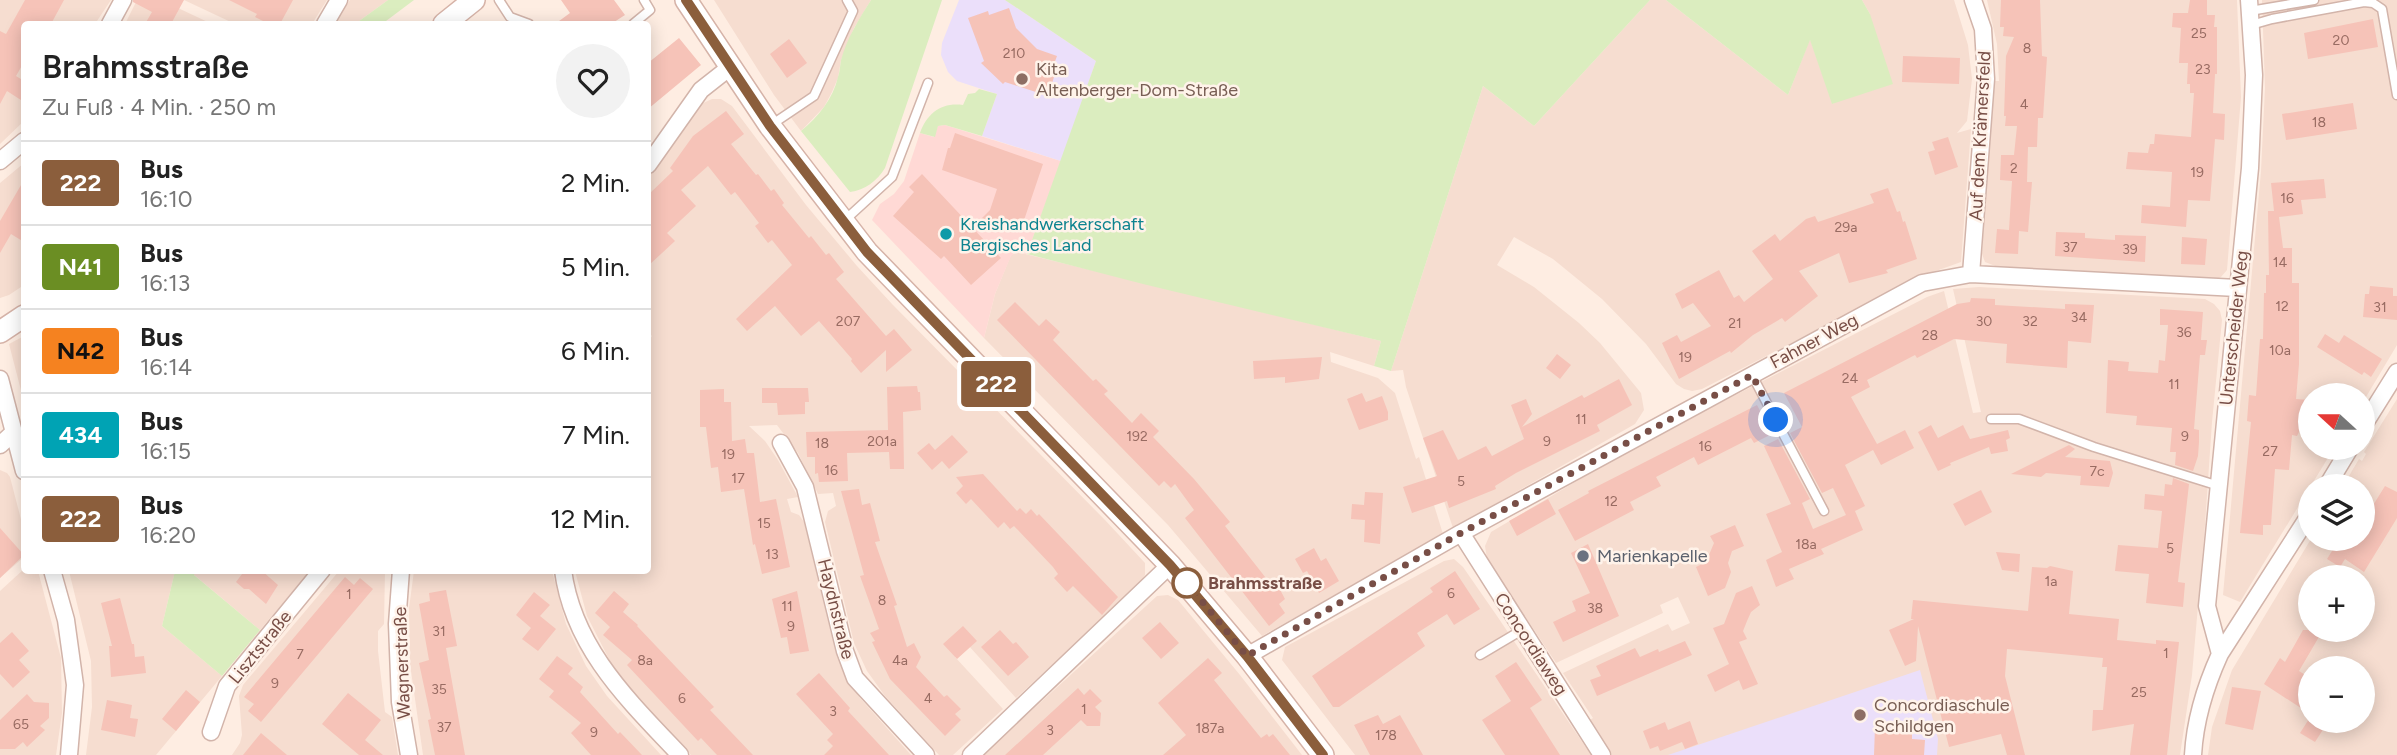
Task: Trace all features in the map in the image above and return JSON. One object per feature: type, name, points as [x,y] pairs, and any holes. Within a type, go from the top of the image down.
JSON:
[{"type":"main road","points":[[448,21],[474,0]]},
{"type":"main road","points":[[686,0],[770,126],[867,252],[1170,565],[1247,656],[1323,755]]},
{"type":"main road","points":[[0,332],[21,318]]},
{"type":"street","points":[[112,21],[123,0]]},
{"type":"street","points":[[327,21],[340,0]]},
{"type":"street","name":"Auf dem Krämersfeld","points":[[1972,274],[1987,66],[1983,29],[1973,0]]},
{"type":"street","name":"Unterscheider Weg","points":[[2220,654],[2207,606],[2250,168],[2254,75],[2250,12]]},
{"type":"street","points":[[651,161],[701,90],[729,68]]},
{"type":"street","points":[[0,161],[21,144]]},
{"type":"street","name":"Fahner Weg","points":[[1247,656],[1461,533],[1922,283],[1972,274],[2237,288]]},
{"type":"street","points":[[2375,407],[2397,372]]},
{"type":"street","points":[[0,379],[21,461]]},
{"type":"street","points":[[0,444],[13,433]]},
{"type":"street","name":"Haydnstraße","points":[[781,443],[805,486],[845,652],[855,678],[926,755]]},
{"type":"street","name":"Concordiaweg","points":[[1461,533],[1602,755]]},
{"type":"street","points":[[2193,755],[2198,717],[2210,676],[2220,654],[2298,533]]},
{"type":"street","points":[[971,755],[1170,565]]},
{"type":"street","points":[[53,574],[66,620],[75,685],[69,755]]},
{"type":"street","name":"Lisztstraße","points":[[211,732],[227,685],[319,574]]},
{"type":"street","name":"Wagnerstraße","points":[[401,574],[397,624],[400,702],[409,755]]},
{"type":"street","points":[[563,574],[565,588],[581,632],[607,674],[642,716],[680,755]]},
{"type":"lane","points":[[499,0],[510,17],[521,21]]},
{"type":"lane","points":[[637,21],[650,10],[644,0]]},
{"type":"lane","points":[[770,126],[814,96],[853,11],[848,0]]},
{"type":"lane","points":[[2250,12],[2314,0]]},
{"type":"lane","points":[[2250,12],[2272,19],[2364,2],[2373,3],[2382,9],[2397,95]]},
{"type":"lane","points":[[843,223],[892,177],[928,83]]},
{"type":"lane","points":[[1752,375],[1824,511]]},
{"type":"lane","points":[[1991,419],[2020,419],[2094,447],[2219,486]]},
{"type":"lane","points":[[1480,655],[1522,630]]},
{"type":"shaded area","points":[[0,0],[111,0],[97,21],[21,21],[21,124],[0,144]]},
{"type":"shaded area","points":[[137,0],[161,0],[206,21],[126,21]]},
{"type":"shaded area","points":[[184,0],[327,0],[314,21],[229,21]]},
{"type":"shaded area","points":[[350,0],[388,0],[359,21],[336,21]]},
{"type":"shaded area","points":[[714,0],[871,0],[854,28],[841,60],[838,78],[824,107],[801,131],[774,95]]},
{"type":"shaded area","name":"Kita Altenberger-Dom-Straße","points":[[959,0],[1005,0],[1096,61],[1061,161],[982,136],[997,94],[957,81],[948,72],[941,55],[942,43]]},
{"type":"shaded area","points":[[1650,0],[1666,0],[1788,95],[1810,39],[1833,104],[1870,14],[1862,0],[1954,0],[1968,45],[1972,79],[1967,121],[1957,133],[1971,129],[1961,262],[1922,276],[1702,389],[1692,391],[1676,384],[1646,344],[1602,299],[1553,259],[1514,237],[1497,265],[1534,287],[1600,343],[1641,393],[1644,410],[1635,424],[1453,528],[1406,387],[1403,370],[1391,371],[1483,86],[1534,126]]},
{"type":"shaded area","points":[[1987,0],[2237,0],[2241,97],[2227,270],[2221,277],[2215,280],[2044,270],[1998,267],[1985,262],[1982,254],[1992,81],[1999,81],[1997,44]]},
{"type":"shaded area","points":[[2262,0],[2397,0],[2397,345],[2374,383],[2298,383],[2298,460],[2327,460],[2318,474],[2298,474],[2298,507],[2240,602],[2223,595],[2261,171],[2265,88]]},
{"type":"shaded area","points":[[712,99],[721,99],[732,106],[806,205],[857,266],[1145,563],[1145,575],[1136,588],[1016,698],[968,645],[955,657],[1003,709],[953,755],[939,755],[885,696],[867,671],[854,643],[825,522],[828,511],[836,506],[833,493],[818,494],[798,453],[777,425],[749,426],[765,441],[798,497],[787,499],[791,512],[799,515],[804,522],[836,653],[860,698],[911,755],[691,755],[629,688],[612,665],[587,616],[576,574],[651,574],[651,173],[697,106]]},
{"type":"shaded area","points":[[945,125],[1061,161],[1027,254],[1017,252],[1011,256],[995,294],[984,338],[872,220],[880,204],[894,194],[904,181],[920,133],[934,137],[938,126]]},
{"type":"shaded area","points":[[21,166],[21,287],[0,298],[0,183]]},
{"type":"shaded area","points":[[1017,252],[1381,341],[1374,366],[1330,352],[1331,362],[1378,378],[1395,393],[1443,534],[1262,636],[1168,525],[984,338],[995,294],[1011,255]]},
{"type":"shaded area","points":[[1979,287],[2205,299],[2220,311],[2222,320],[2192,675],[2180,755],[1612,755],[1588,721],[1593,718],[1563,673],[1668,624],[1672,631],[1690,623],[1678,597],[1660,605],[1663,613],[1556,663],[1487,559],[1485,546],[1491,532],[1634,447],[1927,297],[1944,291],[1973,413],[1981,412],[1953,289]]},
{"type":"shaded area","points":[[21,338],[21,390],[9,344]]},
{"type":"shaded area","points":[[2397,399],[2397,755],[2208,755],[2212,727],[2232,670],[2304,551],[2375,551],[2375,474],[2350,474],[2358,460],[2375,460],[2375,434]]},
{"type":"shaded area","points":[[0,470],[10,477],[21,519],[21,560],[0,578]]},
{"type":"shaded area","points":[[1454,559],[1463,567],[1591,755],[1355,755],[1282,660],[1285,647],[1444,561]]},
{"type":"shaded area","points":[[21,572],[21,574],[39,574],[61,658],[62,713],[56,755],[0,755],[0,591]]},
{"type":"shaded area","points":[[70,574],[174,574],[162,626],[222,676],[156,755],[86,755],[92,707],[91,661]]},
{"type":"shaded area","points":[[193,574],[307,574],[260,630]]},
{"type":"shaded area","points":[[336,574],[385,574],[384,624],[378,631],[378,651],[385,712],[392,717],[398,755],[232,755],[242,735],[239,696],[243,685]]},
{"type":"shaded area","points":[[414,574],[553,574],[566,624],[586,666],[607,696],[661,755],[423,755],[410,664],[409,608]]},
{"type":"shaded area","points":[[1168,595],[1178,600],[1302,755],[983,755],[1157,596]]},
{"type":"shaded area","name":"Concordiaschule Schildgen","points":[[1920,670],[1938,739],[1937,755],[1668,755]]},
{"type":"green space","points":[[388,0],[414,0],[386,21],[359,21]]},
{"type":"green space","points":[[871,0],[942,0],[885,168],[870,184],[850,192],[801,131],[829,100],[847,44]]},
{"type":"green space","points":[[1005,0],[1650,0],[1534,126],[1483,86],[1391,371],[1374,366],[1381,341],[1027,254],[1096,61]]},
{"type":"green space","points":[[1666,0],[1862,0],[1870,14],[1893,84],[1832,104],[1810,40],[1788,95]]},
{"type":"green space","points":[[979,89],[997,94],[982,136],[945,125],[938,126],[935,137],[920,133],[936,110],[948,105],[963,105],[968,94]]},
{"type":"green space","points":[[174,574],[194,574],[260,630],[222,676],[162,626]]},
{"type":"building","points":[[25,0],[64,0],[53,21],[21,21],[21,67],[16,76],[21,79],[21,100],[7,91],[0,104],[0,31],[6,34]]},
{"type":"building","points":[[184,0],[173,21],[147,21],[152,12],[133,2]]},
{"type":"building","points":[[229,0],[293,0],[282,21],[263,21],[255,17],[257,14]]},
{"type":"building","points":[[561,0],[614,0],[625,15],[616,21],[559,21],[570,13]]},
{"type":"building","points":[[2001,0],[2040,0],[2042,56],[2047,57],[2043,118],[2038,118],[2037,147],[2028,147],[2027,182],[2032,182],[2028,232],[2019,231],[2018,254],[1995,253],[1997,229],[2009,230],[2012,181],[2000,180],[2001,155],[2014,155],[2017,126],[2005,126],[2006,56],[2014,37],[2003,36],[2004,27],[2000,27]]},
{"type":"building","points":[[2190,0],[2207,0],[2207,15],[2215,15],[2217,74],[2213,113],[2225,114],[2224,140],[2215,139],[2210,201],[2188,200],[2186,227],[2141,223],[2142,205],[2170,207],[2172,172],[2126,169],[2128,152],[2148,153],[2150,144],[2154,144],[2155,134],[2191,137],[2194,93],[2190,93],[2190,84],[2187,84],[2188,63],[2179,63],[2181,28],[2172,27],[2173,13],[2188,13]]},
{"type":"building","points":[[1009,8],[1016,28],[1037,49],[1057,56],[1050,75],[1054,77],[1048,96],[1005,82],[1003,84],[981,63],[984,61],[968,18]]},
{"type":"building","points":[[2373,19],[2378,47],[2308,59],[2304,33]]},
{"type":"building","points":[[679,38],[701,65],[651,107],[651,61]]},
{"type":"building","points":[[789,39],[807,63],[787,78],[770,54]]},
{"type":"building","points":[[1903,56],[1960,58],[1959,84],[1902,82]]},
{"type":"building","points":[[2353,103],[2357,129],[2286,140],[2282,114]]},
{"type":"building","points":[[726,111],[744,134],[731,144],[771,191],[774,189],[784,203],[782,205],[809,238],[811,236],[826,255],[829,253],[844,272],[836,279],[886,336],[894,329],[912,350],[886,372],[886,350],[861,373],[819,321],[801,336],[775,306],[747,331],[736,319],[792,265],[772,240],[768,243],[755,226],[759,223],[735,192],[731,195],[708,166],[681,190],[696,206],[667,233],[675,241],[651,263],[651,192],[673,171],[670,168],[693,136]]},
{"type":"building","points":[[955,133],[1043,164],[1020,232],[981,219],[990,210],[997,189],[942,170]]},
{"type":"building","points":[[1948,137],[1958,167],[1935,175],[1928,152],[1935,150],[1932,142]]},
{"type":"building","name":"Kreishandwerkerschaft Bergisches Land","points":[[922,174],[1001,258],[971,285],[944,256],[941,259],[893,216],[914,192],[909,187]]},
{"type":"building","points":[[2324,179],[2326,198],[2301,200],[2303,214],[2279,217],[2283,248],[2292,248],[2292,283],[2299,283],[2296,399],[2298,434],[2292,435],[2289,470],[2275,469],[2271,525],[2263,525],[2263,535],[2240,533],[2251,422],[2247,421],[2249,395],[2256,396],[2260,339],[2263,339],[2264,293],[2266,275],[2269,275],[2268,211],[2274,211],[2271,183]]},
{"type":"building","points":[[21,185],[21,240],[11,234],[0,253],[0,221]]},
{"type":"building","points":[[1888,188],[1897,212],[1900,211],[1903,222],[1905,221],[1917,259],[1886,270],[1888,273],[1849,283],[1839,253],[1799,271],[1818,296],[1785,322],[1782,318],[1753,335],[1731,353],[1730,351],[1679,379],[1662,343],[1677,335],[1681,342],[1711,326],[1693,303],[1682,309],[1675,294],[1719,270],[1734,298],[1739,295],[1744,302],[1773,279],[1752,251],[1775,234],[1780,241],[1806,219],[1815,216],[1818,222],[1874,203],[1870,194]]},
{"type":"building","points":[[2056,232],[2085,233],[2085,238],[2115,240],[2115,235],[2146,236],[2145,262],[2055,256]]},
{"type":"building","points":[[2182,237],[2207,239],[2205,265],[2181,264]]},
{"type":"building","points":[[2370,286],[2393,288],[2393,296],[2397,296],[2397,320],[2363,317],[2365,294],[2369,294]]},
{"type":"building","points":[[1971,298],[1995,299],[1995,305],[2065,309],[2065,304],[2094,305],[2091,343],[2068,341],[2067,368],[2006,363],[2007,344],[1954,339],[1917,358],[1915,355],[1867,380],[1870,387],[1851,397],[1877,444],[1905,430],[1914,448],[1881,465],[1873,450],[1845,465],[1865,506],[1855,511],[1863,530],[1821,549],[1824,554],[1789,569],[1794,579],[1776,587],[1766,560],[1782,552],[1766,514],[1791,504],[1764,446],[1778,439],[1810,499],[1802,503],[1813,529],[1846,515],[1833,488],[1822,493],[1790,433],[1802,427],[1784,393],[1957,304],[1970,302]]},
{"type":"building","points":[[1015,302],[1039,326],[1046,319],[1060,332],[1053,340],[1093,381],[1096,379],[1108,391],[1104,394],[1132,423],[1141,413],[1159,431],[1153,437],[1194,479],[1230,522],[1225,526],[1273,587],[1277,584],[1285,599],[1279,604],[1285,613],[1269,626],[1185,518],[1194,510],[1175,484],[1171,488],[1164,481],[1159,486],[997,320]]},
{"type":"building","points":[[2160,309],[2203,312],[2201,340],[2207,340],[2205,355],[2200,355],[2194,429],[2199,430],[2199,442],[2193,471],[2175,465],[2176,452],[2170,452],[2172,428],[2136,425],[2137,416],[2106,413],[2108,360],[2129,362],[2128,371],[2158,373],[2159,360],[2165,361],[2168,325],[2160,325]]},
{"type":"building","points":[[2325,334],[2339,343],[2344,335],[2382,359],[2371,377],[2364,372],[2362,375],[2317,347]]},
{"type":"building","points":[[1557,354],[1571,365],[1560,379],[1546,368]]},
{"type":"building","points":[[1322,357],[1319,379],[1285,383],[1285,377],[1254,379],[1253,361]]},
{"type":"building","points":[[1619,379],[1632,405],[1597,425],[1600,431],[1516,473],[1495,486],[1496,489],[1449,508],[1447,501],[1412,513],[1403,487],[1437,476],[1423,438],[1443,430],[1458,460],[1486,446],[1492,456],[1524,439],[1511,405],[1526,399],[1532,414],[1522,427]]},
{"type":"building","points":[[917,386],[921,410],[903,412],[904,469],[890,469],[889,452],[847,453],[848,481],[819,482],[818,473],[815,474],[815,457],[807,457],[806,432],[888,430],[887,387]]},
{"type":"building","points":[[762,388],[808,388],[809,402],[805,402],[805,414],[778,415],[777,403],[762,403]]},
{"type":"building","points":[[724,389],[724,402],[731,402],[732,441],[745,439],[747,453],[754,453],[760,502],[776,499],[790,567],[762,574],[755,544],[753,545],[744,489],[721,492],[718,467],[711,468],[706,427],[700,427],[700,390]]},
{"type":"building","points":[[1362,393],[1366,402],[1382,396],[1388,420],[1359,430],[1347,399]]},
{"type":"building","points":[[1757,405],[1772,434],[1754,443],[1751,438],[1698,465],[1694,457],[1656,477],[1661,486],[1630,502],[1634,510],[1575,541],[1558,510],[1589,493],[1588,491]]},
{"type":"building","points":[[1931,425],[1938,438],[1963,425],[1970,439],[2008,430],[2008,451],[1991,454],[1989,447],[1950,463],[1951,465],[1938,471],[1918,432]]},
{"type":"building","points":[[952,435],[968,452],[949,469],[942,461],[932,470],[917,453],[929,443],[935,450]]},
{"type":"building","points":[[2069,445],[2075,449],[2065,457],[2110,461],[2113,473],[2109,487],[2080,485],[2081,476],[2046,473],[2041,477],[2011,474]]},
{"type":"building","points":[[983,474],[1017,511],[1020,508],[1026,514],[1031,509],[1037,516],[1039,514],[1118,597],[1102,615],[1073,586],[1067,592],[1054,578],[1058,574],[1053,567],[1014,526],[1010,529],[1004,522],[998,528],[971,499],[966,504],[956,493],[963,486],[956,477]]},
{"type":"building","points":[[2173,478],[2189,484],[2178,582],[2185,583],[2183,607],[2146,603],[2149,574],[2115,571],[2118,545],[2158,548],[2162,511],[2144,509],[2145,494],[2164,496],[2165,484],[2172,485]]},
{"type":"building","points":[[2385,486],[2397,492],[2397,518],[2368,565],[2354,565],[2345,559],[2341,565],[2337,565],[2327,559],[2332,551],[2375,551],[2375,502]]},
{"type":"building","points":[[859,489],[862,505],[870,503],[880,541],[875,542],[897,605],[894,606],[907,647],[914,643],[921,657],[916,667],[944,697],[947,695],[961,709],[955,714],[961,720],[945,736],[890,679],[872,642],[875,641],[870,633],[879,629],[860,576],[864,575],[841,491]]},
{"type":"building","points":[[1981,490],[1992,512],[1965,526],[1953,504]]},
{"type":"building","points":[[1365,492],[1383,493],[1380,544],[1364,542],[1365,520],[1351,519],[1352,504],[1364,505]]},
{"type":"building","points":[[1548,499],[1556,514],[1517,536],[1509,521]]},
{"type":"building","points":[[1735,525],[1744,546],[1732,551],[1728,563],[1731,572],[1725,588],[1708,596],[1696,567],[1706,562],[1714,543],[1710,536]]},
{"type":"building","points":[[0,528],[21,552],[21,558],[0,578]]},
{"type":"building","points":[[1588,544],[1619,616],[1563,642],[1553,622],[1576,611],[1572,601],[1590,593],[1571,553]]},
{"type":"building","points":[[1314,548],[1321,561],[1326,558],[1339,581],[1319,593],[1307,571],[1303,573],[1295,559]]},
{"type":"building","points":[[1996,552],[2020,554],[2019,572],[2002,570]]},
{"type":"building","points":[[2050,566],[2073,571],[2069,614],[2119,619],[2117,640],[2156,644],[2156,640],[2179,642],[2167,755],[2130,755],[2134,724],[2092,731],[2093,710],[2103,710],[2107,667],[2102,667],[2103,658],[2007,649],[2005,676],[2025,755],[2007,755],[2001,734],[1949,747],[1918,626],[1916,661],[1905,666],[1889,630],[1914,619],[1911,619],[1913,600],[2028,611],[2032,567]]},
{"type":"building","points":[[1455,571],[1480,609],[1454,625],[1447,614],[1417,633],[1425,646],[1339,707],[1333,707],[1312,676],[1433,592],[1430,588]]},
{"type":"building","points":[[242,574],[266,574],[278,585],[266,604],[236,582]]},
{"type":"building","points":[[345,577],[354,585],[360,578],[373,589],[261,722],[248,711],[254,704],[244,697]]},
{"type":"building","points":[[1752,586],[1760,605],[1751,612],[1743,631],[1747,639],[1739,642],[1758,684],[1743,690],[1739,680],[1715,692],[1707,675],[1729,664],[1713,628],[1724,624],[1736,593]]},
{"type":"building","points":[[446,590],[457,646],[446,648],[465,755],[435,755],[428,720],[431,719],[419,663],[429,660],[419,604],[430,601],[429,593]]},
{"type":"building","points":[[614,591],[629,604],[623,612],[714,707],[710,710],[753,755],[717,755],[701,738],[698,741],[627,665],[632,660],[603,635],[610,627],[595,613]]},
{"type":"building","points":[[797,591],[809,651],[790,654],[787,637],[781,638],[772,599]]},
{"type":"building","points":[[534,592],[550,605],[540,616],[556,629],[538,651],[522,639],[531,628],[516,615]]},
{"type":"building","points":[[120,598],[134,644],[135,657],[144,656],[146,673],[111,677],[109,646],[112,646],[101,603]]},
{"type":"building","points":[[1160,622],[1179,643],[1161,659],[1142,638]]},
{"type":"building","points":[[963,626],[977,641],[957,659],[943,644]]},
{"type":"building","points":[[1000,630],[1013,644],[1016,642],[1029,657],[1008,676],[981,647]]},
{"type":"building","points":[[12,632],[29,651],[19,660],[30,672],[13,688],[0,674],[0,643]]},
{"type":"building","points":[[2298,639],[2298,642],[2316,642],[2308,656],[2298,656],[2298,706],[2264,684],[2280,658],[2285,662]]},
{"type":"building","points":[[1685,641],[1692,655],[1597,696],[1590,680],[1601,676],[1596,666],[1635,648],[1640,657]]},
{"type":"building","points":[[557,656],[573,668],[568,674],[583,687],[580,692],[618,734],[620,732],[642,755],[591,755],[571,733],[581,723],[549,697],[554,691],[539,679]]},
{"type":"building","points":[[1208,658],[1222,673],[1214,680],[1261,738],[1273,734],[1290,755],[1163,755],[1186,735],[1158,703]]},
{"type":"building","points":[[1516,662],[1542,700],[1530,708],[1560,755],[1505,755],[1482,720],[1511,701],[1495,676]]},
{"type":"building","points":[[819,673],[850,708],[848,711],[889,755],[824,755],[833,746],[827,740],[833,734],[796,694]]},
{"type":"building","points":[[2232,687],[2261,691],[2253,730],[2225,724]]},
{"type":"building","points":[[1078,688],[1084,695],[1090,689],[1102,701],[1095,707],[1101,713],[1100,726],[1087,726],[1081,720],[1043,755],[1005,755]]},
{"type":"building","points":[[186,690],[200,702],[176,731],[162,719]]},
{"type":"building","points":[[348,693],[381,720],[365,740],[383,755],[359,755],[322,724]]},
{"type":"building","points":[[27,694],[34,702],[49,703],[49,718],[40,726],[45,730],[27,747],[23,742],[15,749],[0,749],[0,720]]},
{"type":"building","points":[[107,700],[132,705],[130,718],[138,719],[135,737],[101,730]]},
{"type":"building","points":[[1378,715],[1383,724],[1400,715],[1423,755],[1370,755],[1354,725]]},
{"type":"building","points":[[1690,721],[1698,744],[1685,749],[1682,742],[1660,751],[1658,746],[1650,749],[1643,731],[1665,722],[1668,730]]},
{"type":"building","points":[[1875,727],[1912,729],[1912,739],[1925,740],[1924,755],[1874,755]]},
{"type":"building","points":[[261,733],[287,755],[243,755]]},
{"type":"building","points":[[2300,733],[2321,733],[2315,742]]},
{"type":"bus line","name":"222","points":[[686,0],[770,126],[867,252],[1068,457],[1190,587],[1323,755]]},
{"type":"place","name":"Kita Altenberger-Dom-Straße","points":[[1022,79]]},
{"type":"place","name":"Kreishandwerkerschaft Bergisches Land","points":[[946,234]]},
{"type":"place","name":"Marienkapelle","points":[[1583,556]]},
{"type":"place","name":"Brahmsstraße","points":[[1187,583]]},
{"type":"place","name":"Concordiaschule Schildgen","points":[[1860,715]]},
{"type":"route","points":[[1187,583],[1247,656],[1461,533],[1752,375],[1776,420]]}]
